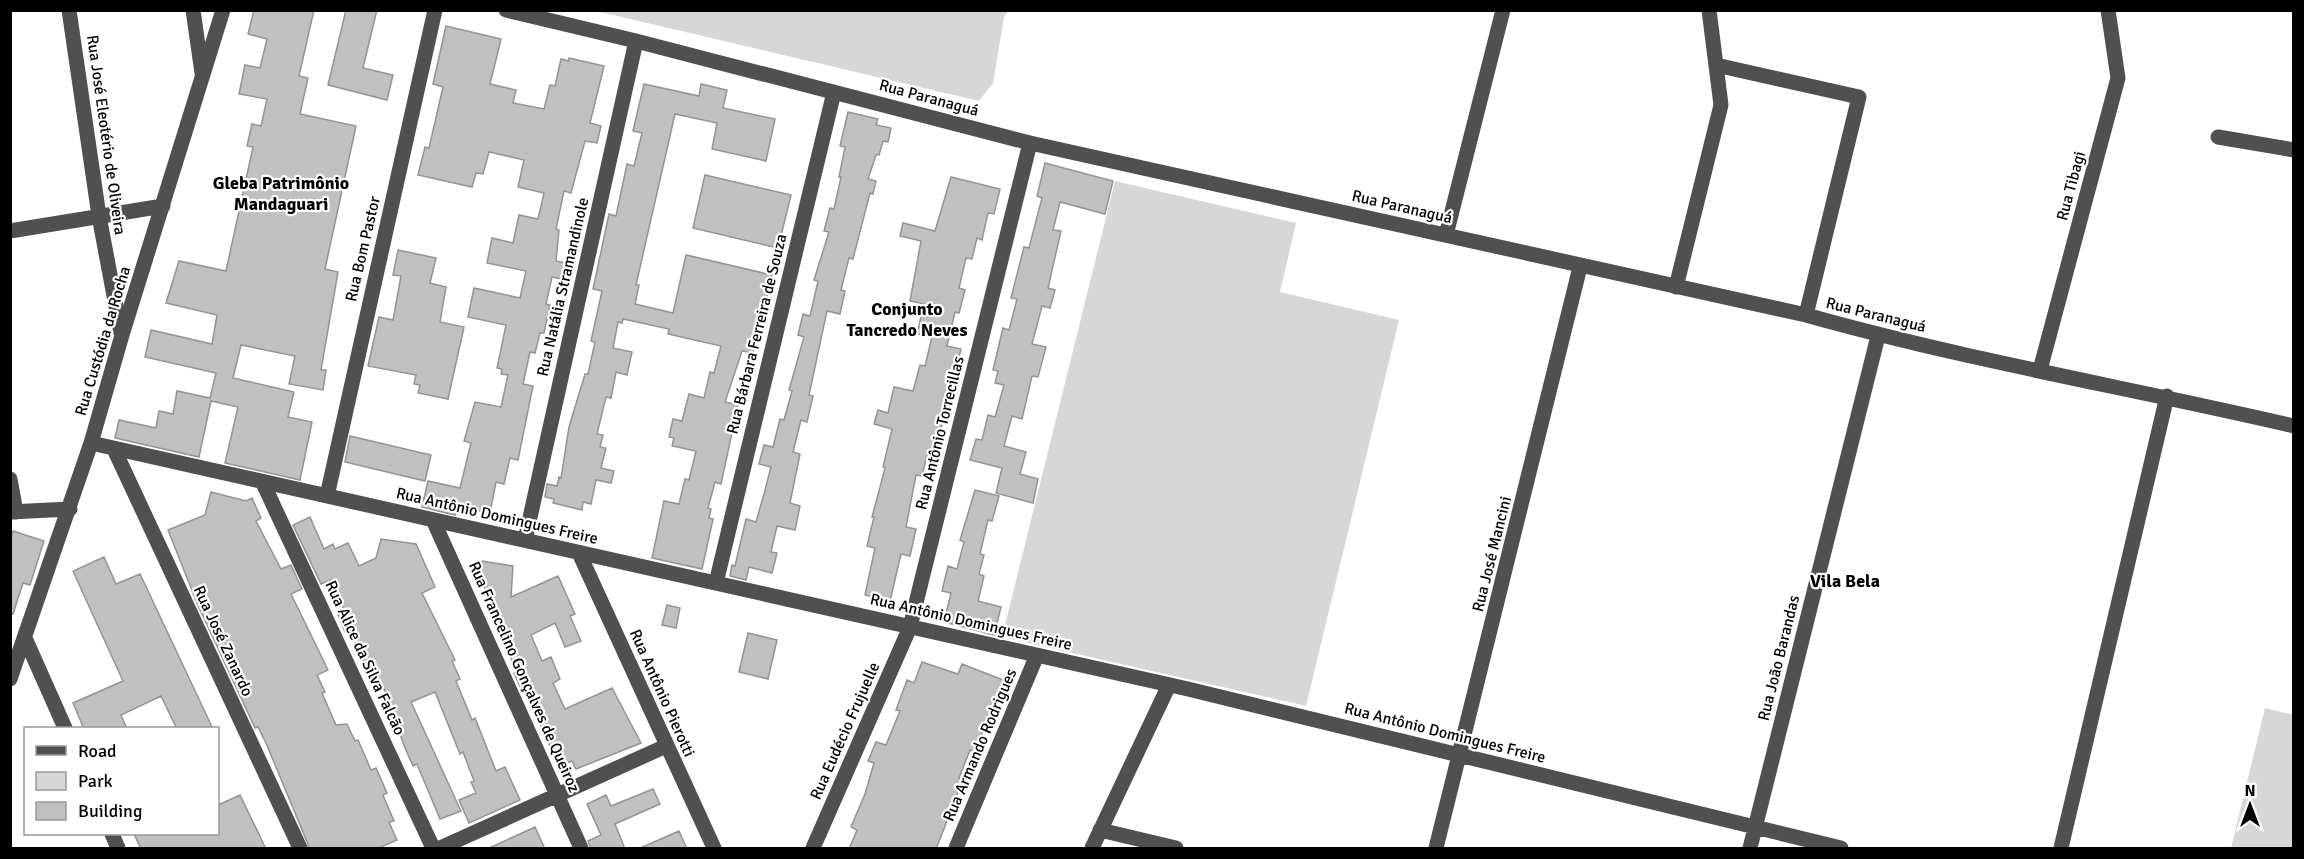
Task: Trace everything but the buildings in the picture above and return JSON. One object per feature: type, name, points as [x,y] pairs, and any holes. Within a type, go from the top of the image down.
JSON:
[{"type":"street","name":"Rua José Eleotério de Oliveira","points":[[69,10],[99,216],[122,335]]},
{"type":"street","points":[[193,10],[203,79]]},
{"type":"street","name":"Rua Custódia da Rocha","points":[[10,679],[70,509],[223,10]]},
{"type":"street","name":"Rua Bom Pastor","points":[[327,496],[435,10]]},
{"type":"street","name":"Rua Paranaguá","points":[[506,10],[636,41],[1030,143],[1580,267],[1806,315],[1878,336],[2167,396],[2294,426]]},
{"type":"street","points":[[1446,235],[1503,10]]},
{"type":"street","points":[[1676,286],[1721,105],[1709,10]]},
{"type":"street","name":"Rua Tibagi","points":[[2040,370],[2118,78],[2108,10]]},
{"type":"street","name":"Rua Natália Stramandinole","points":[[525,540],[636,41]]},
{"type":"street","points":[[1716,65],[1859,97],[1806,315]]},
{"type":"street","name":"Rua Bárbara Ferreira de Souza","points":[[716,583],[834,92]]},
{"type":"street","points":[[2218,137],[2294,150]]},
{"type":"street","name":"Rua Antônio Torrecillas","points":[[910,627],[1030,143]]},
{"type":"street","points":[[10,231],[163,206]]},
{"type":"street","name":"Rua José Mancini","points":[[1436,849],[1580,267]]},
{"type":"street","name":"Rua João Barandas","points":[[1750,849],[1878,336]]},
{"type":"street","points":[[2061,849],[2167,396]]},
{"type":"street","name":"Rua Antônio Domingues Freire","points":[[91,443],[1169,685],[1841,849]]},
{"type":"street","name":"Rua José Zanardo","points":[[114,449],[300,849]]},
{"type":"street","points":[[10,480],[13,512],[70,509]]},
{"type":"street","name":"Rua Alice da Silva Falcão","points":[[263,483],[433,849]]},
{"type":"street","name":"Rua Francelino Gonçalves de Queiroz","points":[[433,520],[581,849]]},
{"type":"street","name":"Rua Antônio Pierotti","points":[[579,553],[714,849]]},
{"type":"street","name":"Rua Eudécio Frujuelle","points":[[813,849],[910,627]]},
{"type":"street","points":[[25,638],[64,727]]},
{"type":"street","name":"Rua Armando Rodrigues","points":[[956,849],[1037,655]]},
{"type":"street","points":[[1092,849],[1169,685]]},
{"type":"street","points":[[440,849],[666,746]]},
{"type":"street","points":[[1100,830],[1176,849]]},
{"type":"street","points":[[112,835],[118,849]]},
{"type":"green space","points":[[1008,10],[1004,17],[993,83],[979,101],[596,11]]},
{"type":"green space","points":[[1115,181],[1296,223],[1280,292],[1399,320],[1306,706],[1002,637]]},
{"type":"green space","points":[[2265,708],[2293,715],[2293,848],[2231,848]]},
{"type":"district","name":"Gleba Patrimônio Mandaguari","points":[[281,193]]},
{"type":"district","name":"Conjunto Tancredo Neves","points":[[907,319]]},
{"type":"district","name":"Vila Bela","points":[[1845,581]]}]
